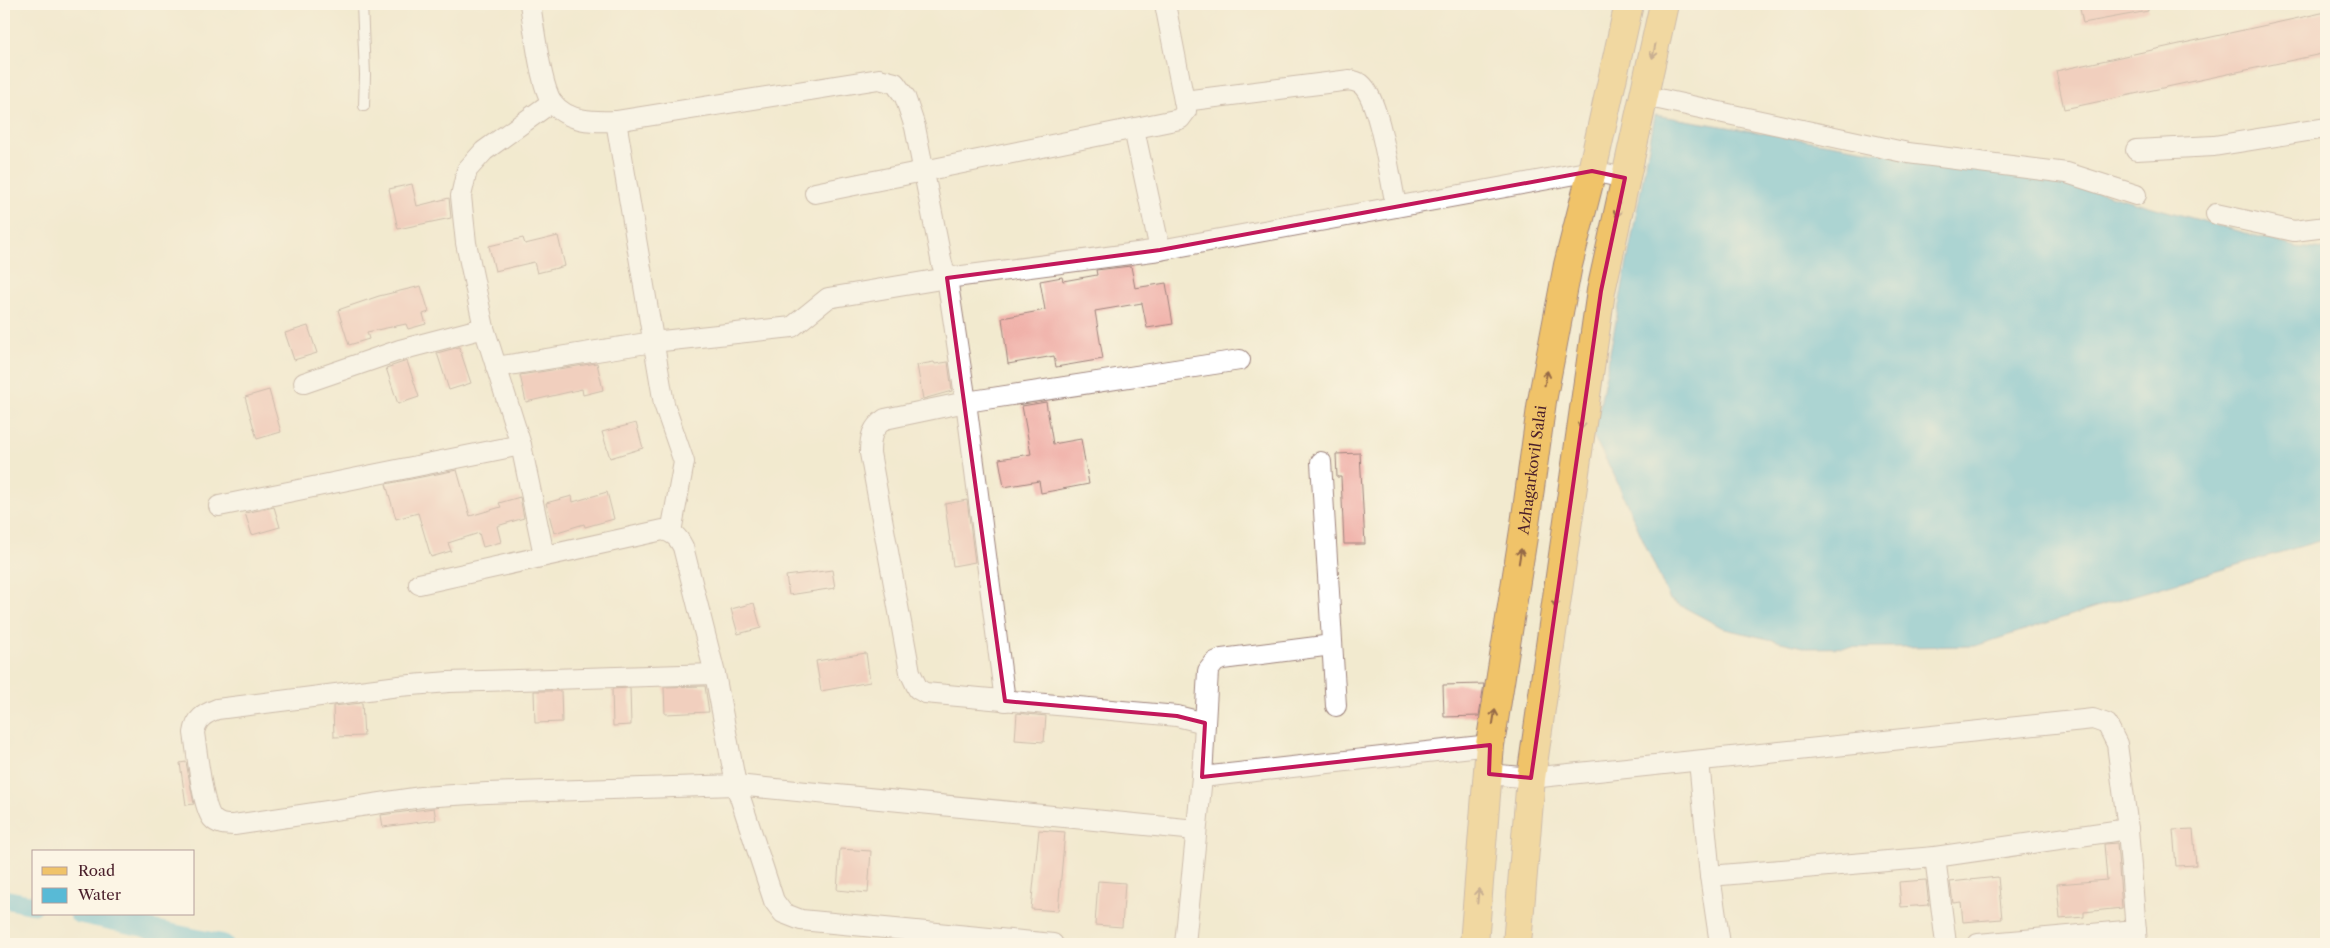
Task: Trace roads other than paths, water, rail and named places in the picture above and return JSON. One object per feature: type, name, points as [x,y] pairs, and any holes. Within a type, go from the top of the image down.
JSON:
[{"type":"main road","name":"Azhagarkovil Salai","points":[[1474,944],[1490,745],[1525,524],[1542,401],[1568,265],[1592,171],[1629,4]]},
{"type":"main road","points":[[1517,944],[1530,778],[1601,291],[1664,4]]},
{"type":"street","points":[[530,4],[545,85],[552,102],[572,117],[591,122],[616,121],[879,79],[895,83],[905,97],[914,127],[947,278],[966,402],[1005,701]]},
{"type":"street","points":[[815,193],[1180,119],[1186,111],[1165,4]]},
{"type":"street","points":[[1184,101],[1350,80],[1361,84],[1369,94],[1378,116],[1396,205]]},
{"type":"street","points":[[1645,96],[1908,152],[2067,173],[2136,195]]},
{"type":"street","points":[[544,555],[521,445],[484,328],[466,243],[461,196],[467,170],[484,152],[552,102]]},
{"type":"street","points":[[616,121],[664,404],[684,462],[671,532]]},
{"type":"street","points":[[2136,150],[2214,146],[2326,128]]},
{"type":"street","points":[[1134,129],[1160,250]]},
{"type":"street","points":[[496,368],[653,342],[792,326],[828,298],[947,278],[1160,250],[1396,205],[1592,171],[1625,178]]},
{"type":"street","points":[[2216,214],[2294,231],[2326,226]]},
{"type":"street","points":[[304,383],[400,350],[484,328]]},
{"type":"street","points":[[1205,723],[1177,716],[925,693],[918,689],[913,681],[870,453],[870,437],[877,425],[885,419],[966,402],[1240,360]]},
{"type":"street","points":[[218,506],[521,445]]},
{"type":"street","points":[[1321,462],[1336,706]]},
{"type":"street","points":[[419,584],[663,530],[671,532],[678,537],[683,547],[715,674],[736,785],[774,901],[783,913],[801,920],[1053,944]]},
{"type":"street","points":[[1185,944],[1202,778],[1208,672],[1215,662],[1222,659],[1332,645]]},
{"type":"street","points":[[715,674],[449,682],[389,687],[217,709],[200,718],[196,723],[194,733],[206,805],[213,819],[222,824],[234,825],[421,797],[736,785],[1196,830]]},
{"type":"street","points":[[1489,774],[1530,778],[2094,719],[2107,724],[2117,744],[2128,829],[2136,937],[1978,944]]},
{"type":"street","points":[[1202,778],[1490,745]]},
{"type":"street","points":[[1699,761],[1710,876],[1720,944]]},
{"type":"street","points":[[1710,876],[1935,857],[2128,829]]},
{"type":"street","points":[[1935,857],[1946,944]]},
{"type":"lane","points":[[362,4],[365,75],[364,106]]},
{"type":"water","points":[[1655,115],[2070,184],[2296,247],[2326,250],[2326,539],[2128,597],[1975,646],[1807,648],[1725,629],[1670,600],[1614,475],[1594,437]]},
{"type":"waterway","points":[[4,899],[32,905]]},
{"type":"waterway","points":[[89,916],[224,944]]}]
